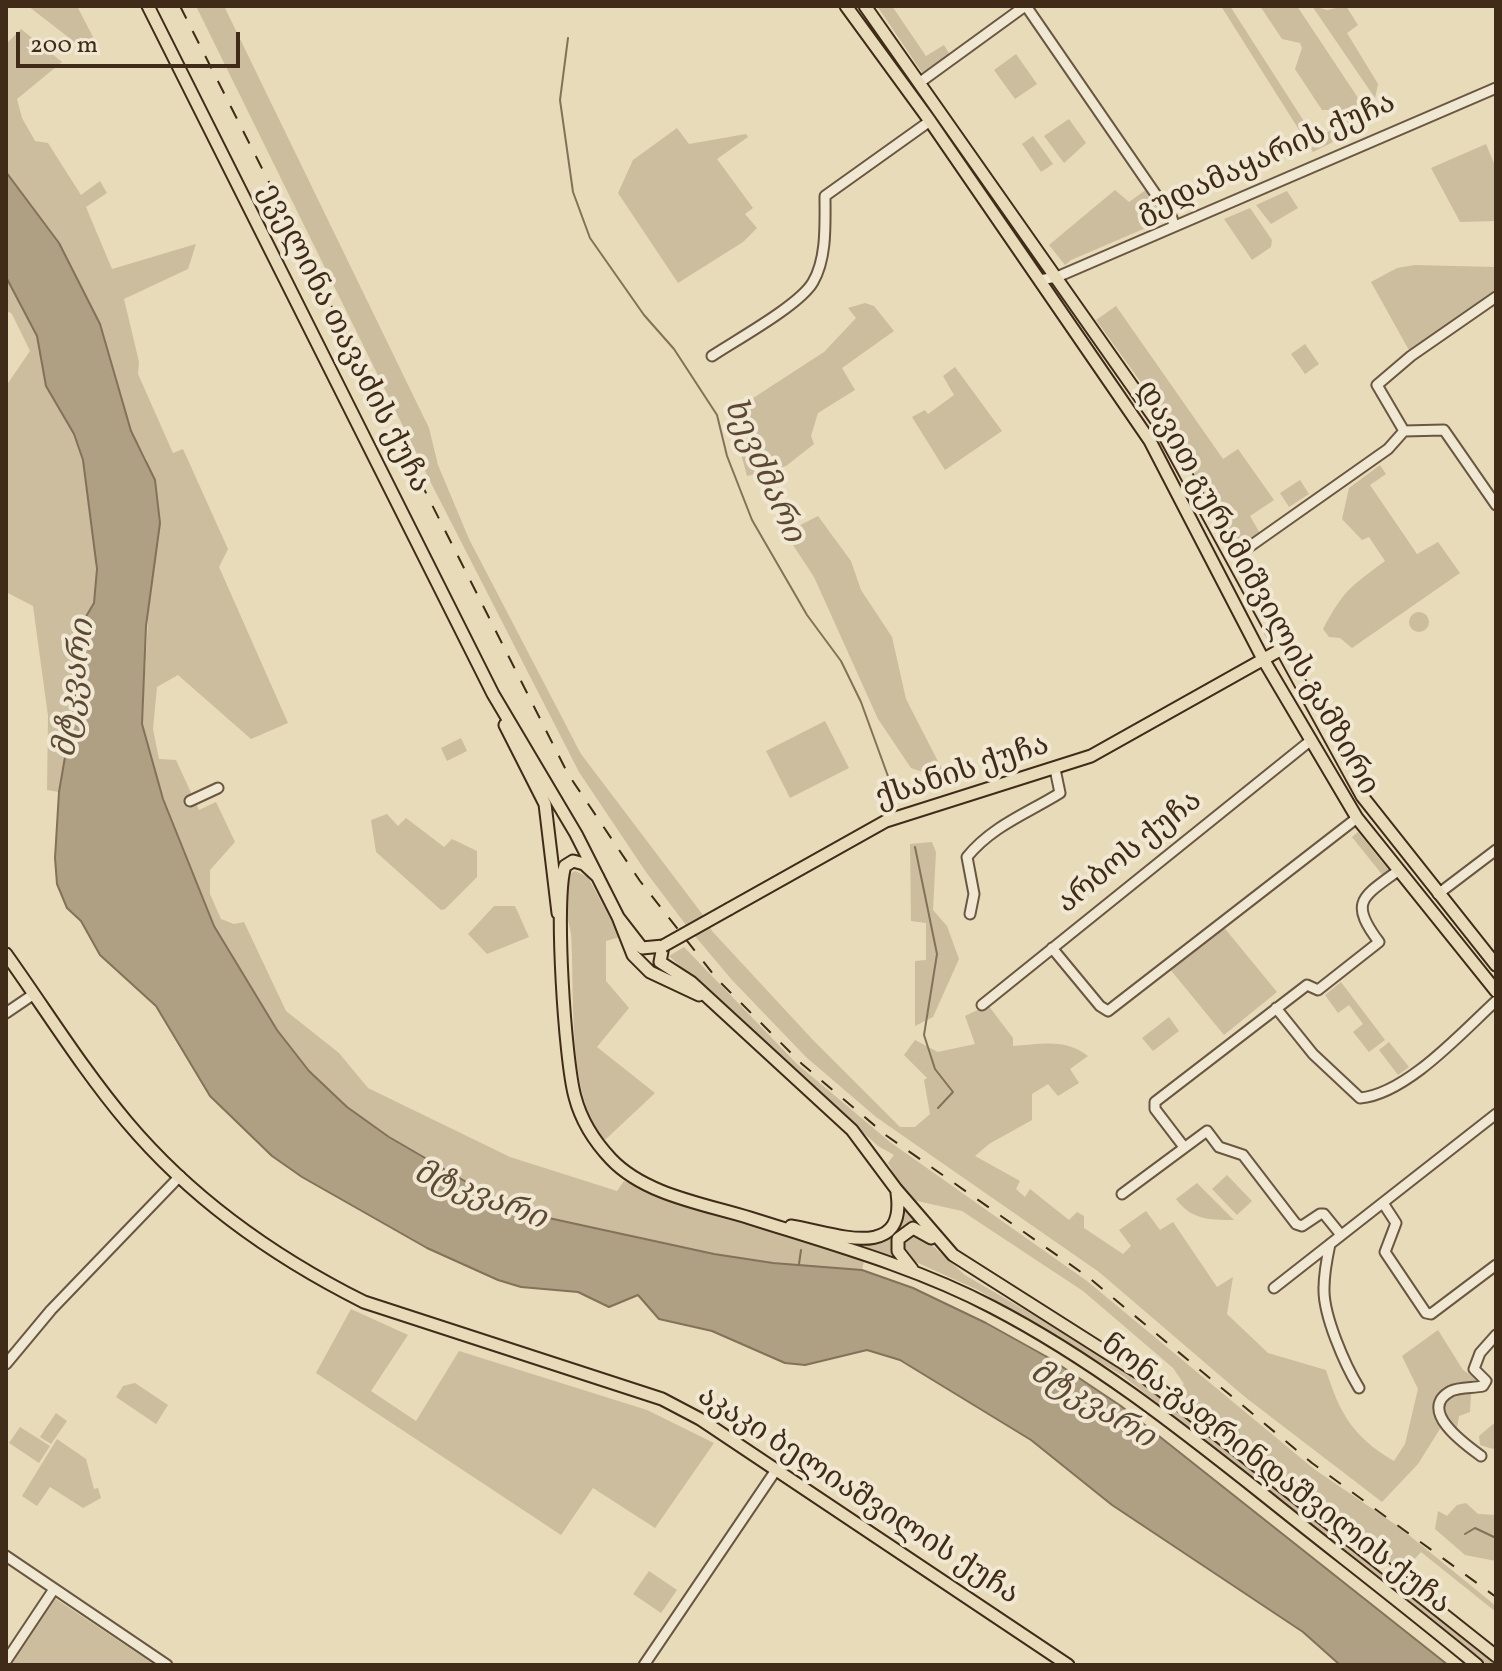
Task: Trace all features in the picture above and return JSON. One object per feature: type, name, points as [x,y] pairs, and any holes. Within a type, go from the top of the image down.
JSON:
[{"type":"main road","name":"ეველინა თავაძის ქუჩა","points":[[148,6],[493,694],[545,804],[554,899],[560,921]]},
{"type":"main road","name":"დავით გურამიშვილის გამზირი","points":[[866,6],[1156,420],[1364,799],[1496,965]]},
{"type":"main road","name":"დავით გურამიშვილის გამზირი","points":[[850,11],[930,121],[1155,449],[1263,659],[1358,818],[1496,991]]},
{"type":"main road","name":"ქსანის ქუჩა","points":[[663,946],[895,817],[1091,756],[1280,650]]},
{"type":"main road","name":"ეველინა თავაძის ქუჩა","points":[[493,694],[561,807],[618,917]]},
{"type":"main road","points":[[1364,799],[1358,818],[1378,818]]},
{"type":"main road","name":"ეველინა თავაძის ქუჩა","points":[[598,877],[578,861],[565,866],[560,921],[571,1080],[578,1108],[613,1161],[639,1180],[771,1225]]},
{"type":"main road","points":[[618,917],[639,946],[663,946],[660,962],[687,979],[852,1130],[897,1191],[898,1221],[891,1230],[878,1237],[837,1236],[771,1225]]},
{"type":"main road","points":[[618,917],[633,955],[643,966],[710,1001]]},
{"type":"main road","name":"აკაკი ბელიაშვილის ქუჩა","points":[[6,954],[122,1115],[180,1176],[225,1215],[320,1280],[364,1302],[662,1399],[700,1419],[1068,1665]]},
{"type":"main road","name":"ნონა გაფრინდაშვილის ქუჩა","points":[[897,1191],[942,1245],[983,1277],[1142,1375],[1496,1656]]},
{"type":"main road","name":"ნონა გაფრინდაშვილის ქუჩა","points":[[771,1225],[916,1272],[1013,1318],[1108,1374],[1477,1665]]},
{"type":"main road","points":[[916,1272],[898,1251],[898,1239],[905,1231],[919,1230],[942,1245]]},
{"type":"street","points":[[850,11],[866,6]]},
{"type":"street","points":[[919,83],[1026,6],[1122,142],[1172,218],[1174,226]]},
{"type":"street","name":"გუდამაყარის ქუჩა","points":[[1043,285],[1496,88]]},
{"type":"street","points":[[712,356],[781,310],[813,283],[822,255],[825,196],[930,121]]},
{"type":"street","points":[[1404,431],[1377,385],[1411,356],[1496,297]]},
{"type":"street","points":[[1232,559],[1388,449],[1404,431],[1444,430],[1496,505]]},
{"type":"street","name":"არბოს ქუჩა","points":[[982,1005],[1310,741]]},
{"type":"street","points":[[970,914],[974,894],[967,857],[976,845],[1011,819],[1026,814],[1060,793],[1055,769]]},
{"type":"street","points":[[190,801],[218,788]]},
{"type":"street","points":[[1052,948],[1108,1011],[1358,818]]},
{"type":"street","points":[[1438,894],[1496,850]]},
{"type":"street","points":[[1184,1147],[1155,1109],[1155,1102],[1307,985],[1318,990],[1379,942],[1362,919],[1361,909],[1365,897],[1399,870]]},
{"type":"street","points":[[6,1013],[34,994]]},
{"type":"street","points":[[1276,1008],[1313,1054],[1360,1098],[1371,1097],[1423,1066],[1496,1001]]},
{"type":"street","points":[[1274,1288],[1496,1114]]},
{"type":"street","points":[[1122,1194],[1207,1131],[1219,1147],[1243,1155],[1296,1224],[1302,1226],[1324,1214],[1341,1235]]},
{"type":"street","points":[[6,1364],[51,1310],[180,1176]]},
{"type":"street","points":[[1383,1203],[1396,1223],[1385,1252],[1426,1313],[1431,1314],[1496,1265]]},
{"type":"street","points":[[1330,1244],[1323,1289],[1325,1303],[1348,1370],[1359,1388]]},
{"type":"street","points":[[1481,1456],[1451,1433],[1440,1411],[1441,1402],[1452,1391],[1483,1386],[1486,1381],[1474,1369],[1496,1335]]},
{"type":"street","points":[[644,1665],[776,1470]]},
{"type":"street","points":[[6,1556],[167,1665]]},
{"type":"street","points":[[6,1661],[54,1589]]},
{"type":"shaded area","points":[[28,6],[77,6],[93,37],[81,47]]},
{"type":"shaded area","points":[[196,6],[224,6],[429,428],[438,465],[469,539],[581,754],[712,931],[813,1040],[900,1127],[915,1127],[930,1114],[924,1080],[927,1078],[904,1055],[915,1040],[938,1052],[975,1044],[965,1016],[988,1005],[1013,1038],[1013,1046],[1062,1044],[1088,1056],[1070,1069],[1079,1083],[1058,1096],[1048,1084],[1032,1094],[1032,1120],[989,1144],[975,1156],[1020,1181],[1016,1189],[1025,1197],[1030,1189],[1069,1220],[1077,1212],[1084,1216],[1084,1228],[1123,1254],[1131,1246],[1119,1230],[1146,1211],[1160,1230],[1173,1222],[1217,1287],[1233,1277],[1227,1314],[1268,1353],[1326,1370],[1350,1423],[1368,1443],[1394,1461],[1405,1444],[1418,1389],[1402,1356],[1438,1330],[1463,1370],[1481,1382],[1443,1389],[1438,1411],[1443,1424],[1418,1464],[1382,1502],[1245,1397],[1099,1272],[876,1117],[806,1057],[732,980],[689,929],[646,872],[579,772],[431,483]]},
{"type":"shaded area","points":[[877,6],[892,6],[926,56],[944,45],[950,55],[923,74]]},
{"type":"shaded area","points":[[1221,6],[1230,6],[1314,137],[1335,129],[1333,123],[1367,118],[1340,129],[1343,137],[1313,152]]},
{"type":"shaded area","points":[[1260,6],[1297,6],[1366,110],[1322,110],[1295,69],[1302,48],[1300,43],[1282,39]]},
{"type":"shaded area","points":[[1312,6],[1327,10],[1346,6],[1358,25],[1347,33],[1378,84],[1375,98]]},
{"type":"shaded area","points":[[21,29],[62,62],[17,99],[22,118],[35,141],[48,143],[81,195],[100,181],[107,193],[86,207],[112,269],[196,244],[188,269],[124,299],[139,362],[138,374],[173,453],[183,449],[228,549],[219,567],[288,723],[251,739],[178,675],[157,687],[153,729],[159,759],[176,760],[199,810],[216,802],[235,842],[210,870],[210,894],[221,919],[234,924],[244,922],[286,1011],[339,1053],[368,1088],[510,1157],[617,1191],[624,1181],[691,1208],[864,1261],[862,1270],[773,1263],[714,1254],[544,1217],[499,1201],[424,1160],[347,1107],[309,1071],[277,1030],[214,926],[146,748],[142,724],[149,603],[147,460],[131,431],[100,324],[59,243],[6,172],[6,44]]},
{"type":"shaded area","points":[[1016,54],[1037,84],[1015,99],[994,70]]},
{"type":"shaded area","points":[[1069,119],[1086,143],[1064,163],[1044,136]]},
{"type":"shaded area","points":[[677,128],[689,144],[746,134],[748,137],[717,159],[753,208],[745,214],[757,228],[743,242],[678,283],[618,193],[633,160]]},
{"type":"shaded area","points":[[1033,136],[1053,164],[1041,172],[1022,144]]},
{"type":"shaded area","points":[[1486,144],[1496,168],[1496,221],[1460,222],[1431,168]]},
{"type":"shaded area","points":[[1147,189],[1162,221],[1065,265],[1049,245],[1115,190],[1129,202]]},
{"type":"shaded area","points":[[1287,191],[1298,208],[1271,224],[1256,205]]},
{"type":"shaded area","points":[[1250,208],[1272,240],[1271,247],[1252,260],[1224,219]]},
{"type":"shaded area","points":[[1415,265],[1496,267],[1496,295],[1410,352],[1371,282],[1397,268]]},
{"type":"shaded area","points":[[6,277],[37,336],[46,386],[74,434],[83,460],[94,543],[97,587],[94,603],[77,630],[77,687],[59,792],[47,790],[48,716],[33,606],[6,592],[6,386],[30,351],[12,314],[6,310]]},
{"type":"shaded area","points":[[865,303],[874,306],[894,331],[842,368],[855,390],[818,413],[811,436],[814,444],[786,466],[747,476],[730,413],[824,352],[856,318],[848,308]]},
{"type":"shaded area","points":[[1116,306],[1223,459],[1238,449],[1274,500],[1250,516],[1261,535],[1239,551],[1150,395],[1096,320]]},
{"type":"shaded area","points":[[1305,344],[1319,364],[1305,374],[1291,354]]},
{"type":"shaded area","points":[[955,367],[1002,431],[945,470],[912,417],[925,410],[928,414],[954,395],[943,376]]},
{"type":"shaded area","points":[[1380,465],[1386,474],[1370,485],[1417,554],[1438,542],[1460,573],[1352,648],[1340,638],[1329,637],[1323,629],[1348,590],[1385,561],[1369,537],[1362,540],[1342,519],[1349,488]]},
{"type":"shaded area","points":[[1300,480],[1309,494],[1289,507],[1280,493]]},
{"type":"shaded area","points":[[818,516],[851,561],[861,590],[892,637],[906,699],[948,781],[911,768],[878,719],[814,577],[785,533]]},
{"type":"shaded area","points":[[1419,612],[1426,615],[1429,622],[1426,629],[1419,632],[1412,629],[1409,622],[1412,615]]},
{"type":"shaded area","points":[[825,721],[849,768],[790,798],[766,751]]},
{"type":"shaded area","points":[[461,738],[467,751],[447,761],[441,748]]},
{"type":"shaded area","points":[[387,814],[398,826],[406,818],[444,847],[452,839],[477,851],[477,877],[445,909],[441,910],[376,852],[371,820]]},
{"type":"shaded area","points":[[1358,832],[1390,872],[1384,877],[1352,837]]},
{"type":"shaded area","points":[[932,842],[936,852],[933,910],[947,926],[959,959],[933,1017],[915,1026],[915,961],[926,960],[926,923],[911,921],[910,844]]},
{"type":"shaded area","points":[[575,871],[588,877],[620,937],[606,941],[606,981],[629,1008],[597,1047],[655,1093],[605,1140],[593,1122],[578,1072],[571,934],[563,891],[567,878]]},
{"type":"shaded area","points":[[494,906],[515,906],[529,937],[487,954],[468,934]]},
{"type":"shaded area","points":[[1222,925],[1277,992],[1224,1035],[1169,968]]},
{"type":"shaded area","points":[[684,947],[797,1064],[890,1142],[1087,1281],[1314,1469],[1399,1527],[1496,1606],[1496,1612],[1421,1552],[1402,1573],[1178,1391],[1184,1384],[1173,1368],[1083,1291],[962,1211],[908,1199],[888,1163],[894,1155],[878,1146],[669,956]]},
{"type":"shaded area","points":[[1341,982],[1385,1040],[1369,1052],[1353,1032],[1363,1024],[1349,1005],[1338,1013],[1325,995]]},
{"type":"shaded area","points":[[1169,1017],[1179,1031],[1153,1051],[1142,1038]]},
{"type":"shaded area","points":[[1389,1042],[1409,1067],[1398,1075],[1379,1050]]},
{"type":"shaded area","points":[[1227,1175],[1252,1201],[1237,1215],[1212,1189]]},
{"type":"shaded area","points":[[1197,1183],[1234,1220],[1202,1217],[1182,1206],[1176,1199]]},
{"type":"shaded area","points":[[903,1207],[917,1223],[906,1225],[896,1234],[896,1259],[837,1241],[876,1241],[893,1234],[901,1226]]},
{"type":"shaded area","points":[[912,1233],[923,1237],[965,1275],[1083,1344],[1154,1393],[1496,1665],[1488,1665],[1123,1376],[978,1290],[909,1259],[904,1255],[902,1243]]},
{"type":"shaded area","points":[[351,1309],[408,1335],[371,1391],[416,1421],[459,1351],[647,1410],[714,1443],[655,1528],[593,1488],[561,1535],[316,1373]]},
{"type":"shaded area","points":[[135,1383],[168,1405],[156,1424],[116,1397],[123,1386]]},
{"type":"shaded area","points":[[1453,1393],[1471,1393],[1470,1412],[1459,1416],[1456,1433],[1443,1412],[1445,1402]]},
{"type":"shaded area","points":[[56,1413],[67,1421],[51,1444],[40,1437]]},
{"type":"shaded area","points":[[1496,1424],[1496,1447],[1493,1449],[1480,1445],[1479,1436]]},
{"type":"shaded area","points":[[20,1427],[50,1446],[39,1463],[9,1443]]},
{"type":"shaded area","points":[[57,1439],[86,1459],[94,1489],[98,1488],[101,1498],[83,1508],[50,1487],[37,1506],[22,1496]]},
{"type":"shaded area","points":[[1466,1503],[1478,1514],[1496,1515],[1496,1561],[1465,1555],[1435,1529],[1438,1511],[1447,1516],[1457,1505]]},
{"type":"shaded area","points":[[649,1571],[677,1590],[661,1613],[633,1594]]},
{"type":"shaded area","points":[[53,1597],[155,1665],[8,1665]]},
{"type":"water","name":"მტკვარი","points":[[6,172],[59,243],[100,324],[131,431],[155,480],[160,523],[146,626],[142,724],[163,799],[214,926],[277,1030],[309,1071],[347,1107],[389,1137],[499,1201],[544,1217],[714,1254],[773,1263],[862,1270],[913,1288],[986,1323],[1049,1358],[1121,1406],[1448,1665],[1340,1665],[1303,1632],[1112,1505],[1031,1440],[900,1360],[867,1350],[805,1365],[785,1363],[712,1331],[659,1319],[638,1295],[609,1307],[578,1292],[521,1287],[498,1280],[427,1248],[302,1177],[272,1156],[210,1096],[156,1006],[100,955],[81,921],[67,908],[57,884],[55,858],[59,792],[77,687],[75,646],[78,630],[94,603],[97,569],[83,460],[74,434],[46,386],[37,336],[6,277]]},
{"type":"waterway","name":"ხევძმარი","points":[[568,38],[560,100],[573,192],[590,238],[644,315],[674,349],[717,415],[727,456],[752,520],[807,615],[841,661],[861,702],[893,790]]},
{"type":"waterway","name":"ხევძმარი","points":[[915,847],[937,954],[924,1035],[935,1069],[953,1092],[938,1108]]},
{"type":"waterway","name":"ხევძმარი","points":[[799,1264],[801,1250]]},
{"type":"waterway","points":[[1465,1534],[1475,1528],[1496,1538]]},
{"type":"railway","points":[[180,6],[568,774],[640,881],[717,979],[802,1064],[887,1136],[1088,1277],[1312,1463],[1496,1597]]}]
